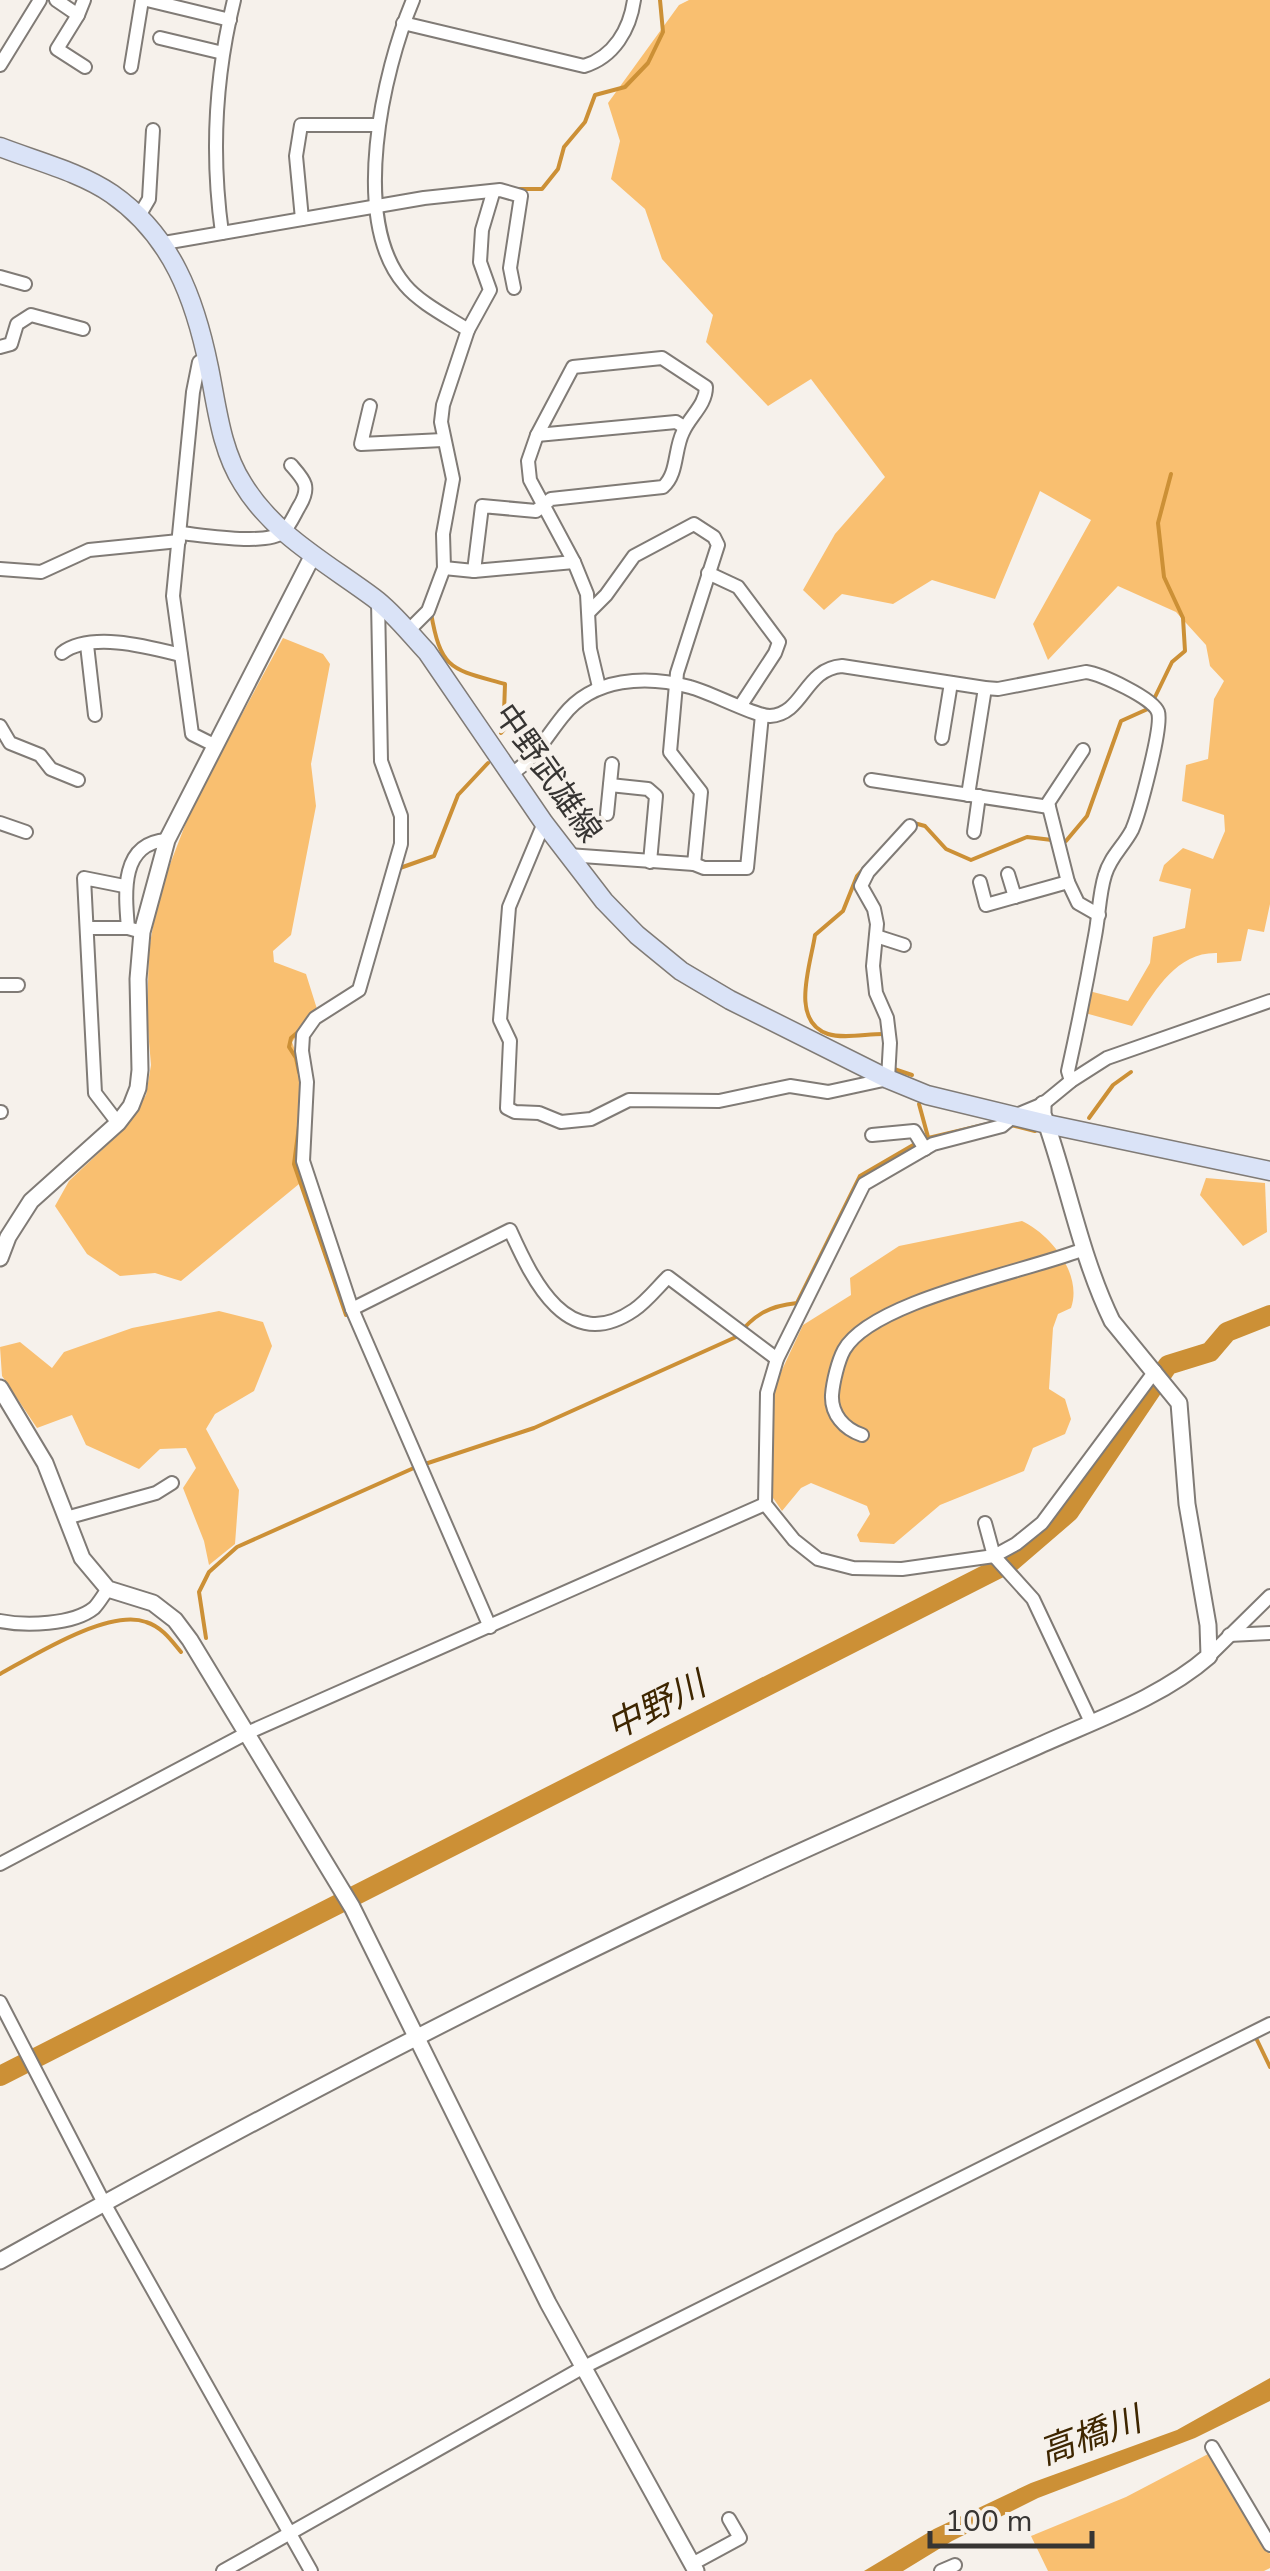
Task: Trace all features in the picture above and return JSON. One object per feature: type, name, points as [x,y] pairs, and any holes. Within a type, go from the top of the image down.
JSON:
[{"type":"main road","name":"中野武雄線","points":[[0,147],[110,192],[164,243],[189,290],[223,438],[240,480],[261,512],[378,601],[408,631],[427,652],[544,823],[604,901],[681,971],[730,1000],[927,1094],[1008,1121],[1047,1124],[1270,1171]]},
{"type":"street","points":[[1,60],[40,0]]},
{"type":"street","points":[[56,0],[78,15]]},
{"type":"street","points":[[84,0],[56,49],[86,67]]},
{"type":"street","points":[[131,66],[144,0],[230,20]]},
{"type":"street","points":[[222,233],[216,185],[218,85],[234,0]]},
{"type":"street","points":[[412,0],[392,58],[378,125],[376,206],[384,243],[405,286],[468,330]]},
{"type":"street","points":[[403,23],[584,66],[599,62],[613,50],[632,17],[634,0]]},
{"type":"street","points":[[160,38],[222,52]]},
{"type":"street","points":[[302,219],[296,156],[301,125],[378,125]]},
{"type":"street","points":[[139,216],[149,200],[153,130]]},
{"type":"street","points":[[164,243],[376,206],[500,190],[521,196],[510,268],[514,288]]},
{"type":"street","points":[[408,631],[428,611],[444,568],[443,534],[453,479],[443,440],[443,405],[468,330],[490,290],[480,262],[482,230],[494,193]]},
{"type":"street","points":[[0,277],[25,284]]},
{"type":"street","points":[[0,347],[10,344],[17,324],[31,315],[83,328]]},
{"type":"street","points":[[207,356],[199,362],[193,392],[173,596],[192,734],[214,745]]},
{"type":"street","points":[[474,571],[482,506],[536,511],[544,504],[551,499],[663,488],[670,481],[684,427],[706,395],[706,387],[662,358],[573,366],[537,435],[528,461],[530,480],[544,504],[574,562],[587,594],[590,649],[599,687]]},
{"type":"street","points":[[370,406],[361,444],[443,440]]},
{"type":"street","points":[[537,435],[676,422],[684,427]]},
{"type":"street","points":[[0,569],[41,572],[90,550],[180,537],[270,538],[283,532],[307,494],[306,482],[291,465]]},
{"type":"street","points":[[589,612],[634,556],[694,524],[714,536],[718,545],[676,683],[670,752],[701,792],[694,864]]},
{"type":"street","points":[[135,930],[168,840],[312,554]]},
{"type":"street","points":[[444,568],[474,571],[574,562]]},
{"type":"street","points":[[708,573],[738,587],[779,642],[741,705]]},
{"type":"street","points":[[378,601],[381,762],[401,816],[401,844],[360,985],[315,1018],[304,1035],[302,1050],[308,1082],[303,1161],[352,1309],[490,1627]]},
{"type":"street","points":[[62,653],[71,646],[116,642],[181,656]]},
{"type":"street","points":[[87,644],[95,715]]},
{"type":"street","points":[[513,774],[531,761],[565,712],[599,687],[645,680],[676,683],[774,716],[790,709],[818,673],[829,667],[998,689],[1086,672],[1098,673],[1120,685],[1152,704],[1158,711],[1159,725],[1146,791],[1131,832],[1108,866],[1068,1071],[1070,1080]]},
{"type":"street","points":[[942,738],[950,683]]},
{"type":"street","points":[[974,832],[973,796],[985,688]]},
{"type":"street","points":[[568,856],[746,868],[762,715]]},
{"type":"street","points":[[0,726],[10,743],[40,755],[51,770],[78,780]]},
{"type":"street","points":[[1083,750],[1048,807],[1068,882],[1078,904],[1099,915]]},
{"type":"street","points":[[606,814],[612,764]]},
{"type":"street","points":[[871,780],[1048,807]]},
{"type":"street","points":[[610,785],[648,789],[656,796],[650,862]]},
{"type":"street","points":[[0,823],[26,832]]},
{"type":"street","points":[[544,823],[508,907],[500,1020],[510,1041],[507,1108],[539,1113],[561,1122],[592,1119],[629,1100],[719,1101],[790,1086],[828,1092],[888,1078],[890,1043],[887,1018],[876,993],[874,910],[861,886],[868,872],[910,826]]},
{"type":"street","points":[[0,1258],[8,1237],[31,1201],[118,1123],[138,1088],[135,930],[124,886],[138,854],[153,841],[168,840]]},
{"type":"street","points":[[1008,874],[1015,897]]},
{"type":"street","points":[[118,1123],[95,1093],[84,878],[124,886]]},
{"type":"street","points":[[980,882],[986,905],[1068,882]]},
{"type":"street","points":[[88,928],[135,930]]},
{"type":"street","points":[[876,936],[904,945]]},
{"type":"street","points":[[0,985],[18,986]]},
{"type":"street","points":[[1160,1377],[1042,1523],[994,1556],[902,1569],[853,1568],[818,1558],[794,1540],[766,1504],[767,1393],[778,1359],[864,1184],[922,1143],[1008,1121],[1043,1104],[1070,1080],[1107,1058],[1270,1001]]},
{"type":"street","points":[[1043,1104],[1084,1249],[1112,1322],[1179,1403],[1187,1504],[1208,1626],[1209,1656]]},
{"type":"street","points":[[872,1135],[914,1131],[922,1143]]},
{"type":"street","points":[[352,1309],[510,1230],[531,1276],[564,1315],[593,1326],[611,1322],[635,1310],[668,1277],[778,1359]]},
{"type":"street","points":[[862,1435],[852,1432],[837,1417],[832,1397],[844,1350],[858,1334],[900,1307],[1084,1249]]},
{"type":"street","points":[[0,1388],[32,1436],[82,1558],[108,1589],[153,1603],[175,1620],[352,1907],[582,2368],[694,2568],[740,2538],[730,2519]]},
{"type":"street","points":[[66,1518],[156,1493],[172,1483]]},
{"type":"street","points":[[0,1864],[248,1733],[766,1504]]},
{"type":"street","points":[[985,1522],[994,1556],[1032,1599],[1091,1722]]},
{"type":"street","points":[[0,1621],[14,1624],[73,1618],[94,1608],[108,1589]]},
{"type":"street","points":[[0,2261],[418,2036],[737,1880],[1091,1722],[1188,1674],[1270,1596]]},
{"type":"street","points":[[1230,1636],[1270,1633]]},
{"type":"street","points":[[0,2002],[104,2203],[312,2571]]},
{"type":"street","points":[[223,2571],[582,2368],[1270,2024]]},
{"type":"street","points":[[1212,2447],[1270,2545]]},
{"type":"street","points":[[941,2571],[955,2565]]},
{"type":"shaded area","points":[[689,0],[1270,0],[1270,904],[1264,932],[1248,929],[1241,961],[1217,963],[1217,953],[1202,955],[1177,967],[1132,1026],[1085,1013],[1089,991],[1128,1001],[1150,963],[1153,937],[1185,928],[1191,889],[1159,881],[1164,865],[1183,848],[1213,859],[1225,831],[1224,815],[1182,801],[1186,765],[1208,759],[1214,699],[1224,681],[1210,666],[1206,645],[1176,612],[1118,586],[1048,660],[1033,624],[1091,520],[1040,491],[995,599],[932,580],[893,604],[842,594],[824,610],[803,590],[835,534],[885,477],[811,379],[768,406],[706,342],[713,315],[662,259],[645,209],[611,179],[620,141],[608,103],[679,5]]},
{"type":"shaded area","points":[[283,638],[323,654],[330,664],[311,764],[316,806],[291,935],[273,951],[274,962],[306,974],[317,1009],[292,1042],[304,1075],[299,1184],[181,1281],[155,1273],[120,1276],[87,1254],[55,1206],[69,1181],[125,1128],[146,1095],[151,1065],[147,1018],[149,949],[159,893],[192,807]]},
{"type":"shaded area","points":[[1206,1178],[1265,1183],[1267,1232],[1243,1246],[1200,1195]]},
{"type":"shaded area","points":[[1022,1221],[1053,1245],[1072,1282],[1071,1308],[1058,1314],[1053,1328],[1049,1389],[1065,1399],[1071,1419],[1065,1434],[1033,1448],[1024,1471],[940,1505],[894,1544],[860,1542],[857,1535],[870,1514],[867,1506],[811,1483],[801,1488],[782,1511],[771,1495],[773,1389],[803,1325],[851,1295],[850,1278],[899,1246]]},
{"type":"shaded area","points":[[219,1311],[263,1322],[272,1346],[254,1391],[215,1414],[206,1429],[239,1490],[235,1544],[209,1565],[183,1488],[196,1468],[186,1448],[160,1449],[139,1469],[86,1445],[72,1415],[37,1428],[2,1376],[0,1347],[20,1342],[52,1368],[64,1352],[132,1328]]},
{"type":"shaded area","points":[[1270,2378],[1270,2401],[1195,2438],[1038,2498],[952,2541],[903,2571],[864,2571],[934,2529],[1031,2483],[1177,2430]]},
{"type":"shaded area","points":[[1210,2453],[1270,2554],[1270,2568],[1048,2571],[1031,2536],[1126,2497]]},
{"type":"waterway","points":[[518,189],[542,189],[558,169],[564,147],[585,122],[595,95],[625,87],[648,63],[663,32],[660,0]]},
{"type":"waterway","points":[[1155,697],[1172,662],[1185,651],[1183,618],[1164,577],[1158,523],[1171,474]]},
{"type":"waterway","points":[[431,613],[439,646],[452,665],[505,684],[504,713],[509,724],[501,733]]},
{"type":"waterway","points":[[1066,841],[1087,816],[1121,721],[1150,708]]},
{"type":"waterway","points":[[400,868],[434,856],[458,795],[488,763]]},
{"type":"waterway","points":[[914,823],[925,826],[946,849],[971,860],[1027,837],[1052,840]]},
{"type":"waterway","points":[[865,867],[857,876],[843,911],[815,935],[806,1005],[816,1027],[828,1034],[883,1034]]},
{"type":"waterway","points":[[298,1032],[289,1047],[299,1072]]},
{"type":"waterway","points":[[894,1069],[912,1075]]},
{"type":"waterway","points":[[1089,1118],[1113,1085],[1131,1072]]},
{"type":"waterway","points":[[919,1104],[928,1137]]},
{"type":"waterway","points":[[924,1139],[996,1122]]},
{"type":"waterway","points":[[1011,1125],[1035,1131]]},
{"type":"waterway","points":[[299,1126],[294,1164],[346,1315]]},
{"type":"waterway","points":[[425,1464],[534,1428],[736,1337],[770,1309],[797,1303],[860,1176],[915,1144]]},
{"type":"waterway","name":"中野川","points":[[0,2076],[1011,1562],[1069,1512],[1168,1365],[1210,1352],[1227,1332],[1270,1315]]},
{"type":"waterway","points":[[206,1638],[199,1592],[209,1572],[237,1547],[416,1467]]},
{"type":"waterway","points":[[0,1674],[72,1636],[130,1619],[152,1624],[181,1652]]},
{"type":"waterway","points":[[1256,2038],[1270,2067]]},
{"type":"water label","name":"高橋川","points":[[1090,2436]]}]
